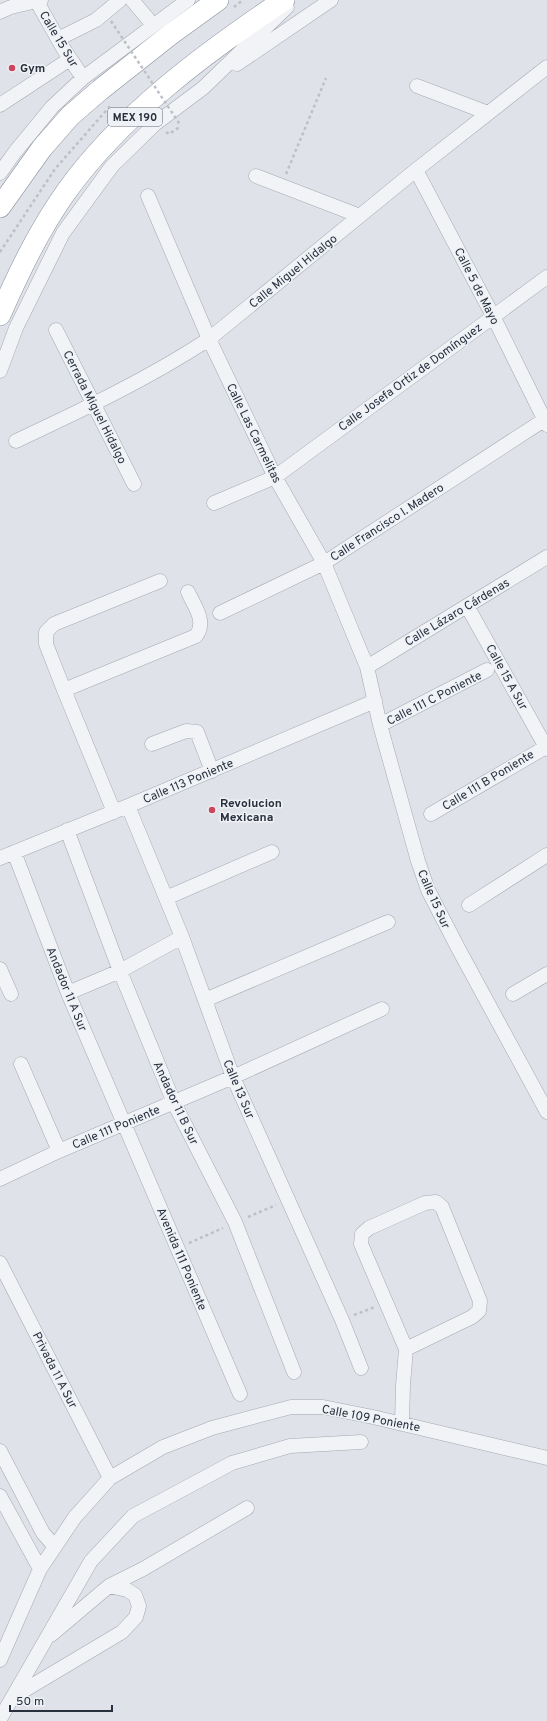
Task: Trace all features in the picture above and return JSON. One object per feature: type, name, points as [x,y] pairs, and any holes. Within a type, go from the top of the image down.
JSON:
[{"type":"highway","points":[[0,207],[42,148],[70,116],[106,85],[171,34],[218,0]]},
{"type":"highway","name":"MEX 190","points":[[0,315],[21,268],[42,229],[67,191],[105,144],[170,83],[239,30],[284,0]]},
{"type":"street","points":[[58,39],[96,20],[120,0]]},
{"type":"street","points":[[132,0],[153,25]]},
{"type":"street","points":[[0,173],[15,152],[52,108],[83,78],[188,0]]},
{"type":"street","points":[[202,88],[294,0]]},
{"type":"street","points":[[0,371],[16,328],[63,233],[112,166],[142,135],[202,88],[330,0]]},
{"type":"street","points":[[0,12],[11,7],[38,1]]},
{"type":"street","name":"Calle 15 Sur","points":[[38,1],[58,39],[83,78]]},
{"type":"street","points":[[0,105],[70,59]]},
{"type":"street","name":"Calle Miguel Hidalgo","points":[[16,441],[94,404],[191,351],[209,339],[416,170],[547,67]]},
{"type":"street","points":[[417,86],[488,113]]},
{"type":"street","name":"Calle 5 de Mayo","points":[[416,170],[493,316],[546,421]]},
{"type":"street","points":[[256,176],[360,216]]},
{"type":"street","name":"Calle Las Carmelitas","points":[[148,196],[209,339],[275,477],[324,563],[367,667]]},
{"type":"street","name":"Calle Josefa Ortiz de Domínguez","points":[[214,503],[275,477],[493,316],[547,278]]},
{"type":"street","name":"Cerrada Miguel Hidalgo","points":[[56,330],[134,484]]},
{"type":"street","name":"Calle Francisco I. Madero","points":[[220,613],[324,563],[546,421]]},
{"type":"street","name":"Calle Lázaro Cárdenas","points":[[367,667],[547,557]]},
{"type":"street","points":[[114,812],[46,644],[46,632],[54,624],[160,581]]},
{"type":"street","points":[[64,690],[196,636],[201,629],[201,620],[188,592]]},
{"type":"street","name":"Calle 15 A Sur","points":[[467,606],[546,748]]},
{"type":"street","name":"Calle 15 Sur","points":[[367,667],[380,725],[418,860],[428,890],[547,1112]]},
{"type":"street","name":"Calle 111 C Poniente","points":[[380,725],[487,670]]},
{"type":"street","name":"Calle 113 Poniente","points":[[0,858],[114,812],[375,700]]},
{"type":"street","points":[[152,744],[186,731],[197,732],[212,770]]},
{"type":"street","name":"Calle 111 B Poniente","points":[[431,814],[546,748]]},
{"type":"street","name":"Calle 13 Sur","points":[[128,806],[182,937],[233,1077],[342,1320],[361,1368]]},
{"type":"street","name":"Andador 11 B Sur","points":[[67,830],[120,971],[174,1103],[235,1222],[294,1372]]},
{"type":"street","name":"Andador 11 A Sur","points":[[14,852],[68,993],[124,1124]]},
{"type":"street","points":[[166,898],[272,852]]},
{"type":"street","points":[[469,905],[547,855]]},
{"type":"street","points":[[205,1000],[388,922]]},
{"type":"street","points":[[68,993],[120,971],[182,937]]},
{"type":"street","points":[[0,969],[11,994]]},
{"type":"street","points":[[513,994],[547,974]]},
{"type":"street","name":"Calle 111 Poniente","points":[[0,1179],[59,1151],[174,1103],[382,1009]]},
{"type":"street","points":[[21,1064],[59,1151]]},
{"type":"street","name":"Avenida 111 Poniente","points":[[124,1124],[240,1394]]},
{"type":"street","points":[[402,1424],[406,1348],[361,1244],[362,1234],[369,1228],[425,1203],[436,1202],[442,1207],[480,1301],[479,1311],[472,1317],[406,1348]]},
{"type":"street","name":"Privada 11 A Sur","points":[[0,1263],[110,1478]]},
{"type":"street","name":"Calle 109 Poniente","points":[[0,1660],[40,1570],[75,1517],[110,1478],[163,1447],[212,1428],[291,1407],[323,1407],[547,1458]]},
{"type":"street","points":[[0,1719],[91,1561],[133,1516],[232,1462],[290,1446],[361,1442]]},
{"type":"street","points":[[0,1451],[43,1534],[55,1548]]},
{"type":"street","points":[[0,1496],[40,1570]]},
{"type":"street","points":[[44,1641],[109,1586],[143,1569],[247,1508]]},
{"type":"street","points":[[12,1697],[122,1632],[136,1617],[139,1606],[135,1596],[127,1590],[109,1586]]},
{"type":"path","points":[[111,22],[180,126],[169,134]]},
{"type":"path","points":[[282,185],[326,78]]},
{"type":"path","points":[[342,1320],[387,1303]]},
{"type":"place","name":"Gym","points":[[12,68]]},
{"type":"place","name":"Revolucion Mexicana","points":[[212,810]]}]
